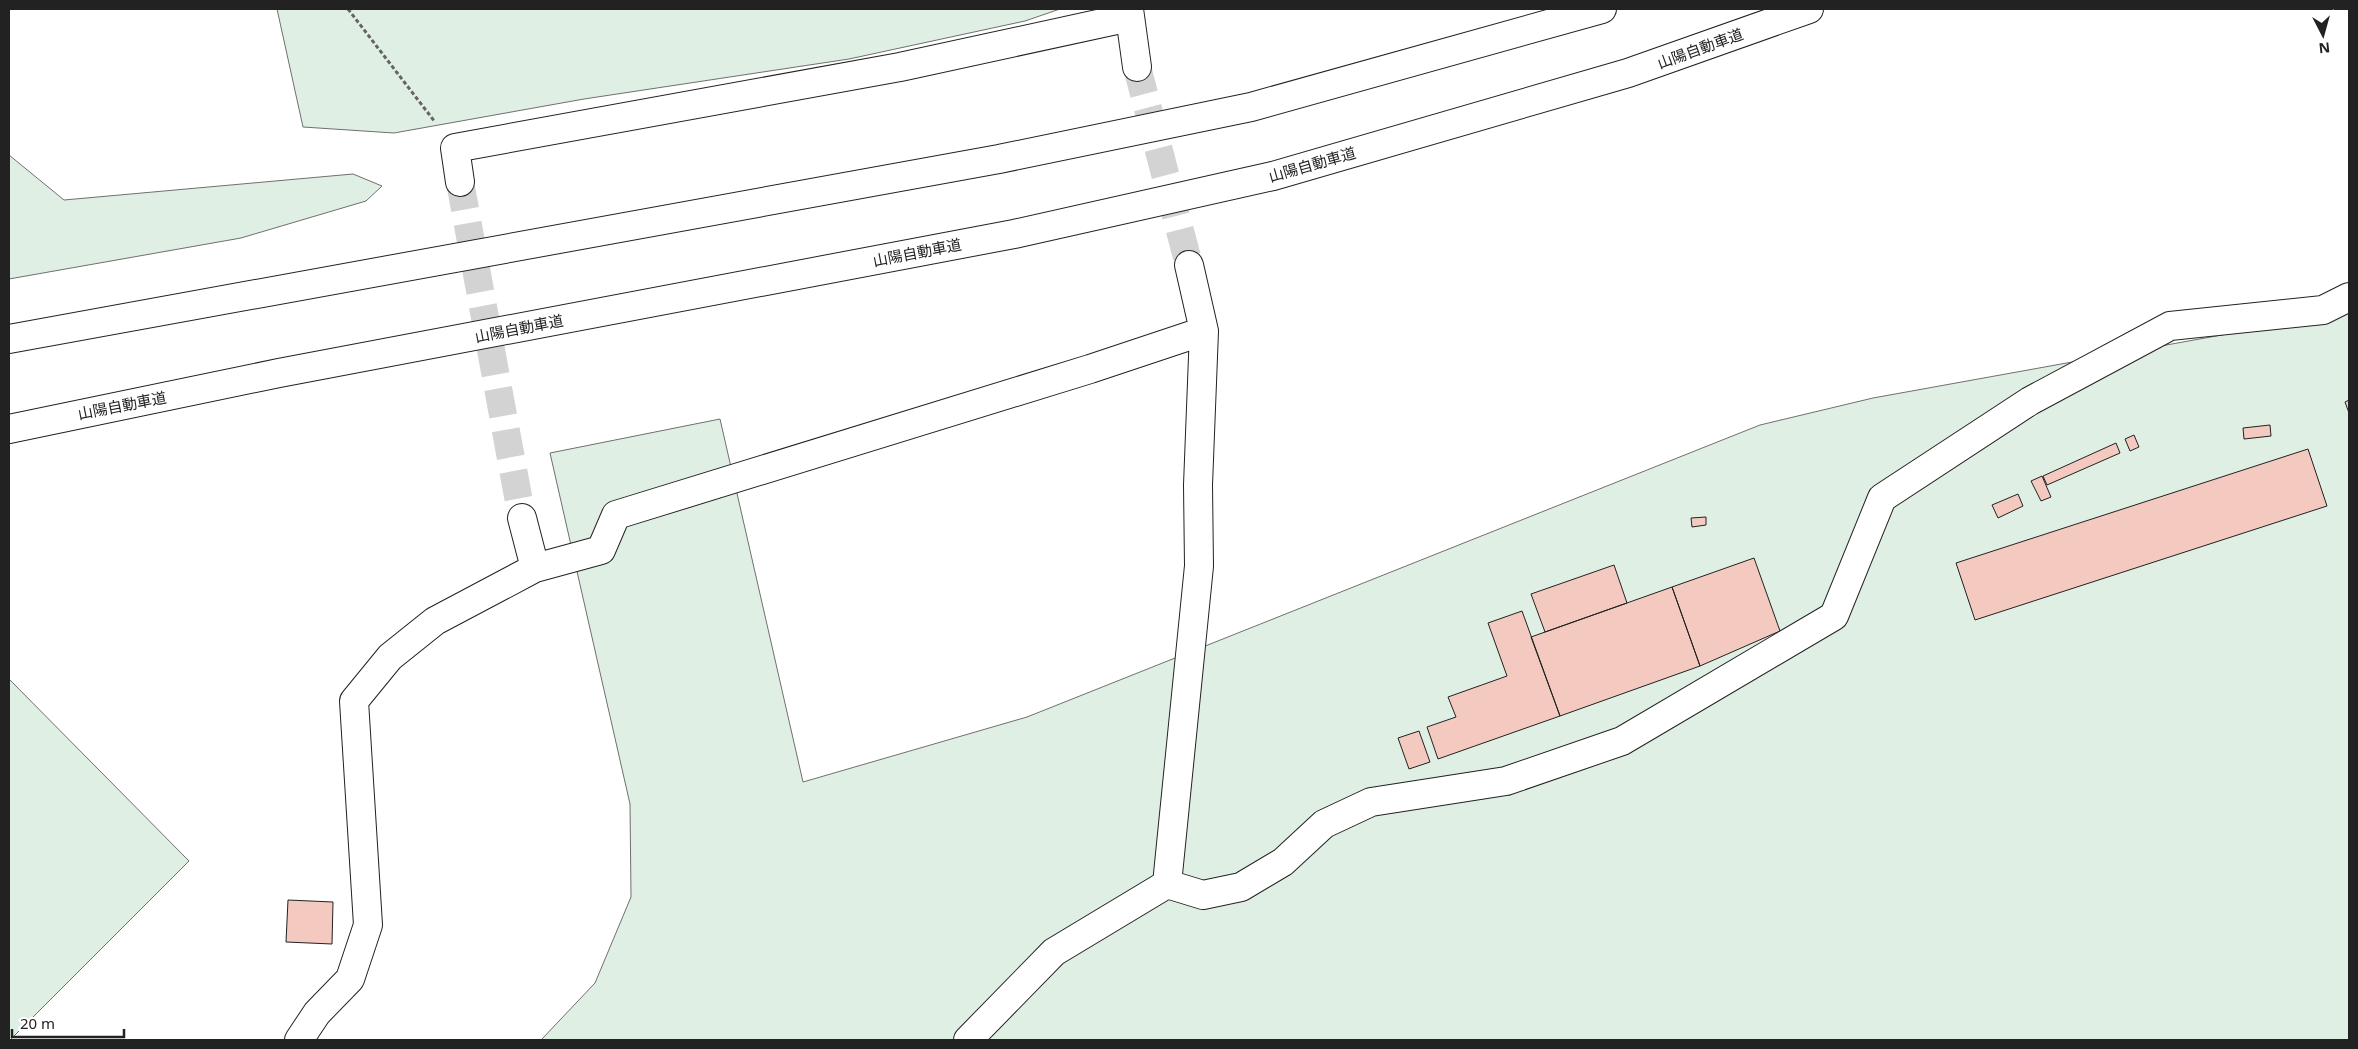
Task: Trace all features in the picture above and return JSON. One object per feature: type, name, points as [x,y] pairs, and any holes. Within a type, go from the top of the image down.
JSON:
[{"type":"main road","points":[[9,339],[999,159],[1251,107],[1602,9]]},
{"type":"main road","name":"山陽自動車道","points":[[9,428],[279,373],[1014,234],[1273,176],[1628,73],[1809,9]]},
{"type":"main road","points":[[460,182],[455,148],[900,67],[1129,13],[1137,67]]},
{"type":"main road","points":[[1167,884],[1199,566],[1198,485],[1204,331],[1188,264]]},
{"type":"main road","points":[[968,1040],[1054,952],[1167,884],[1202,895],[1242,887],[1283,862],[1324,824],[1371,802],[1506,781],[1622,741],[1834,616],[1882,498],[2030,401],[2170,326],[2323,310],[2349,297]]},
{"type":"main road","points":[[299,1040],[317,1013],[350,979],[368,925],[354,701],[390,657],[435,622],[535,568],[601,550],[616,515],[1090,369],[1204,331]]},
{"type":"main road","points":[[522,518],[535,568]]},
{"type":"path","points":[[348,9],[455,148]]},
{"type":"green space","points":[[277,9],[1060,9],[1025,21],[849,59],[584,99],[394,133],[303,127]]},
{"type":"green space","points":[[9,155],[64,200],[353,174],[382,186],[366,201],[241,238],[9,279]]},
{"type":"green space","points":[[2349,312],[2349,1040],[541,1040],[595,983],[631,897],[630,804],[550,453],[720,419],[803,782],[1027,717],[1760,425],[1873,398]]},
{"type":"green space","points":[[9,679],[189,861],[10,1040],[9,1040]]},
{"type":"building","points":[[2349,400],[2349,413],[2345,402]]},
{"type":"building","points":[[2270,425],[2271,436],[2244,439],[2243,428]]},
{"type":"building","points":[[2134,435],[2139,447],[2130,451],[2125,439]]},
{"type":"building","points":[[2116,443],[2120,453],[2047,485],[2043,476]]},
{"type":"building","points":[[2308,449],[2327,506],[1975,620],[1956,563]]},
{"type":"building","points":[[2042,476],[2051,497],[2041,501],[2031,481]]},
{"type":"building","points":[[2018,494],[2023,506],[1998,518],[1992,505]]},
{"type":"building","points":[[1706,517],[1706,525],[1692,527],[1691,518]]},
{"type":"building","points":[[1754,558],[1780,631],[1700,666],[1672,587]]},
{"type":"building","points":[[1614,565],[1627,603],[1545,632],[1531,594]]},
{"type":"building","points":[[1672,587],[1700,666],[1560,716],[1531,637]]},
{"type":"building","points":[[1522,611],[1560,716],[1438,759],[1427,727],[1456,717],[1448,697],[1507,676],[1488,623]]},
{"type":"building","points":[[1419,731],[1430,762],[1409,769],[1398,738]]},
{"type":"building","points":[[288,900],[333,902],[332,944],[286,942]]},
{"type":"tunnel","points":[[1137,67],[1189,265]]},
{"type":"tunnel","points":[[460,182],[522,518]]}]
